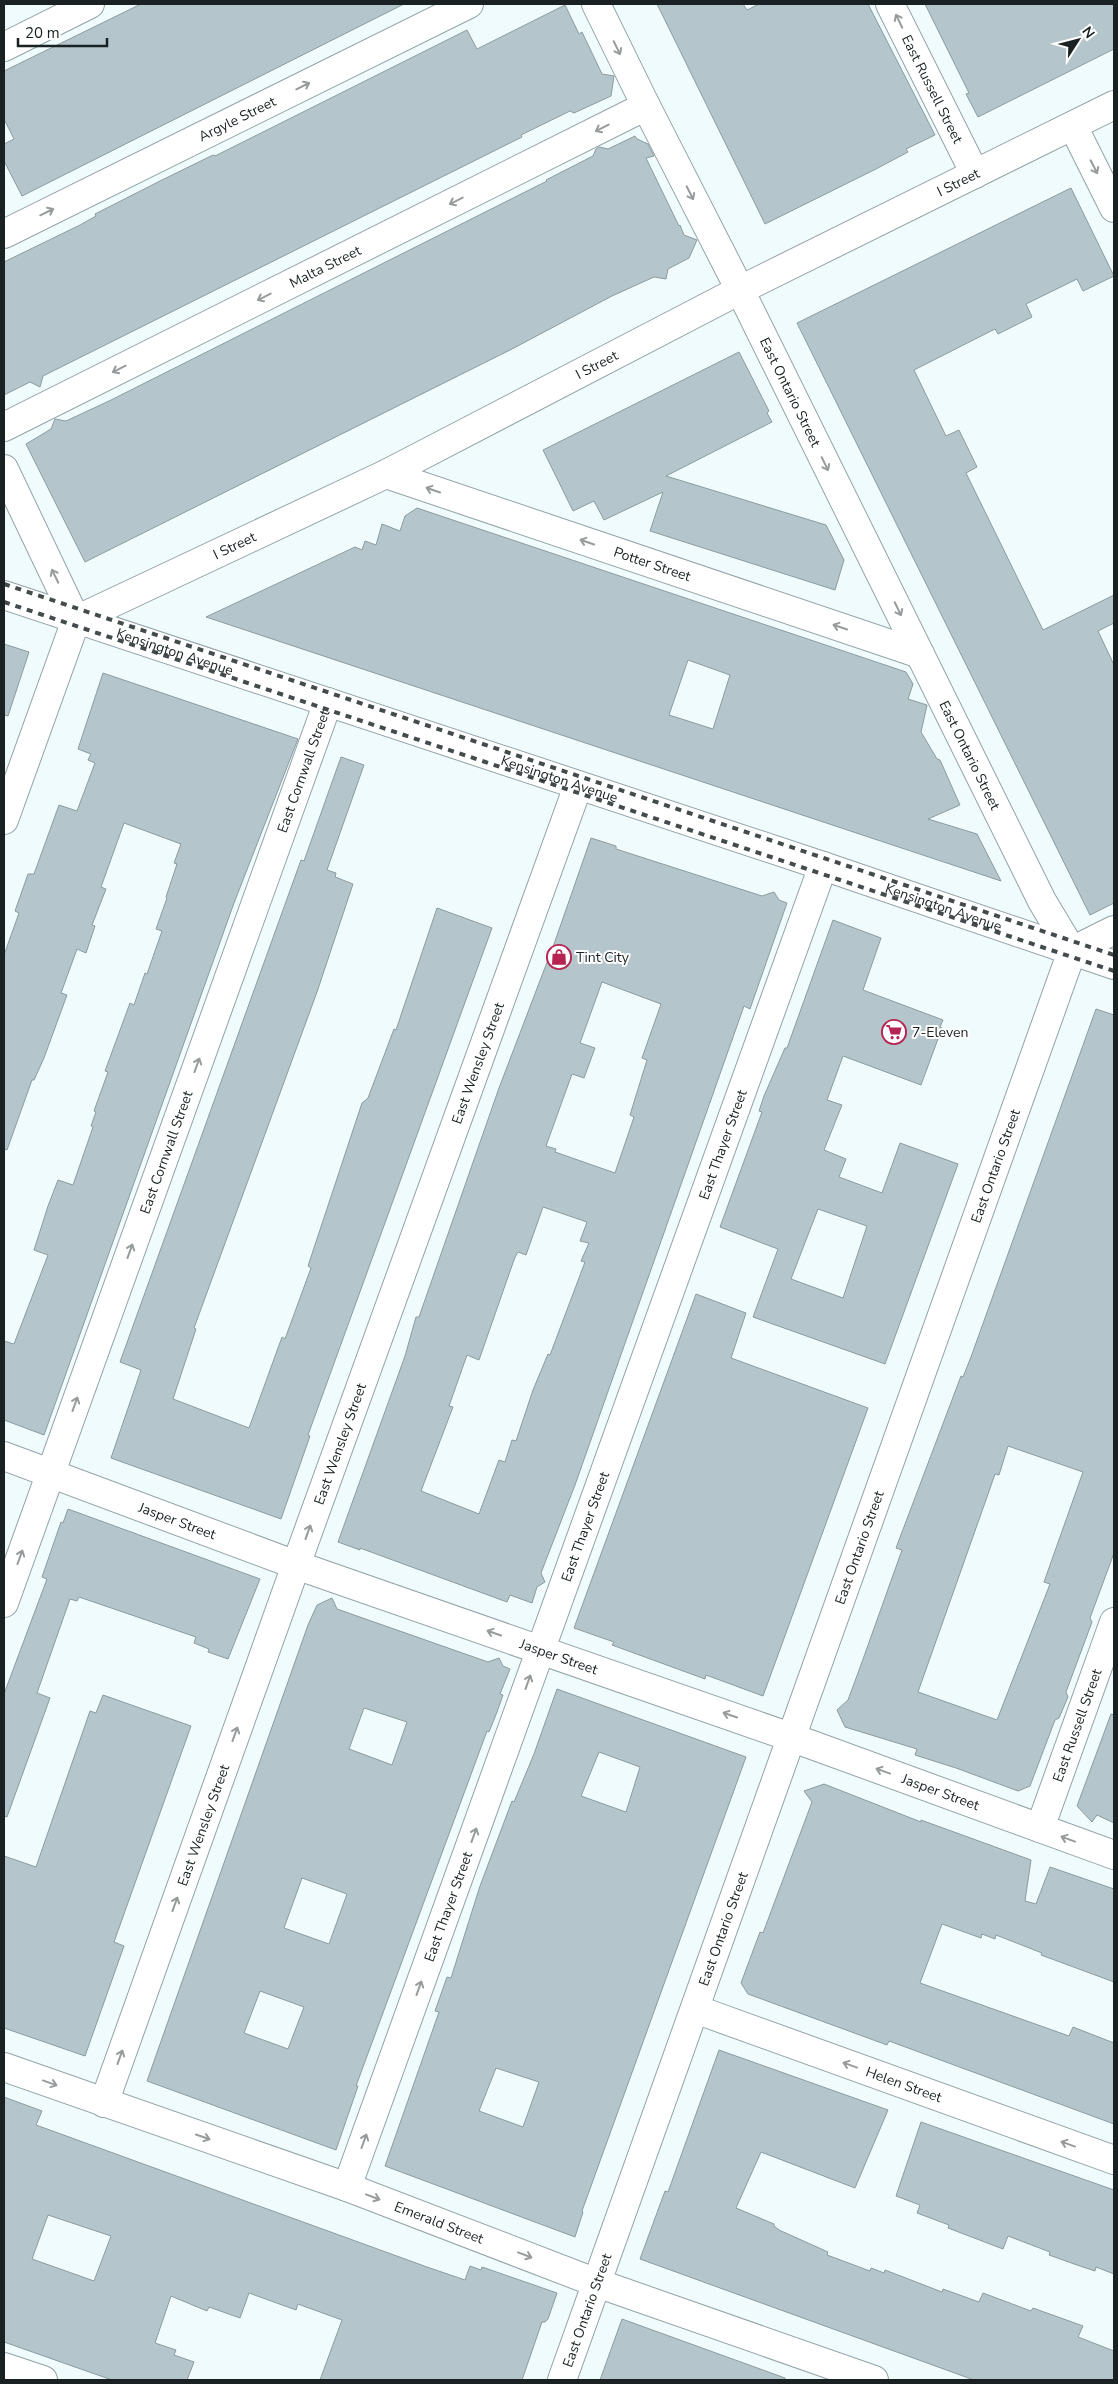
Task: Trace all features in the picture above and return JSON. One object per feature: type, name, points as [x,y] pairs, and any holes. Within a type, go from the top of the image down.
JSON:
[{"type":"street","points":[[4,47],[90,4]]},
{"type":"street","name":"Argyle Street","points":[[4,234],[470,4]]},
{"type":"street","name":"East Ontario Street","points":[[562,2380],[793,1738],[1072,951],[1042,901],[740,290],[596,4]]},
{"type":"street","name":"East Russell Street","points":[[890,4],[975,174]]},
{"type":"street","name":"I Street","points":[[76,620],[386,474],[740,290],[1114,105]]},
{"type":"street","name":"Malta Street","points":[[4,427],[646,106]]},
{"type":"street","points":[[1073,126],[1114,208]]},
{"type":"street","points":[[4,469],[76,620],[4,820]]},
{"type":"street","name":"Potter Street","points":[[386,474],[920,654]]},
{"type":"street","name":"Kensington Avenue","points":[[4,595],[823,866],[1114,965]]},
{"type":"street","name":"East Cornwall Street","points":[[4,1603],[328,702]]},
{"type":"street","name":"East Wensley Street","points":[[104,2103],[296,1565],[578,786]]},
{"type":"street","name":"East Thayer Street","points":[[348,2187],[823,866]]},
{"type":"street","points":[[1072,951],[1114,930]]},
{"type":"street","name":"Jasper Street","points":[[4,1456],[296,1565],[793,1738],[1114,1855]]},
{"type":"street","name":"East Russell Street","points":[[1040,1828],[1114,1622]]},
{"type":"street","name":"Helen Street","points":[[695,2009],[1114,2160]]},
{"type":"street","name":"Emerald Street","points":[[4,2067],[348,2187],[597,2283],[874,2380]]},
{"type":"street","points":[[4,2367],[43,2380]]},
{"type":"building","points":[[141,4],[404,4],[22,196],[4,161],[4,144],[14,139],[4,119],[4,71]]},
{"type":"building","points":[[657,4],[743,4],[747,10],[759,4],[868,4],[935,135],[906,149],[908,152],[876,169],[765,224]]},
{"type":"building","points":[[925,4],[1114,4],[1114,49],[978,117],[966,94],[969,93]]},
{"type":"building","points":[[565,5],[579,34],[582,32],[602,74],[614,76],[611,96],[574,113],[570,111],[521,135],[522,137],[43,376],[40,387],[30,382],[4,395],[4,262],[80,225],[96,216],[95,214],[162,180],[213,155],[215,156],[467,30],[477,49]]},
{"type":"building","points":[[635,136],[637,139],[648,144],[654,156],[646,158],[684,235],[697,240],[689,258],[668,269],[666,279],[654,277],[612,296],[512,349],[85,562],[26,444],[51,429],[55,419],[66,421],[109,401],[547,181],[593,156],[599,147],[608,149]]},
{"type":"building","points":[[1071,188],[1114,276],[1083,291],[1077,279],[1026,304],[1032,317],[998,334],[995,329],[914,370],[946,436],[959,430],[977,467],[966,473],[1043,630],[1114,595],[1114,623],[1098,631],[1114,665],[1114,903],[1090,915],[797,323]]},
{"type":"building","points":[[739,352],[769,411],[767,413],[772,422],[666,476],[826,525],[844,560],[835,590],[650,531],[663,492],[604,520],[594,501],[573,511],[543,450]]},
{"type":"building","points":[[417,508],[906,672],[913,684],[908,699],[927,705],[921,732],[937,759],[940,760],[960,805],[928,819],[977,834],[1001,881],[206,617],[355,547],[362,550],[365,541],[376,545],[382,524],[400,531],[405,516]],"holes":[[[688,660],[730,675],[713,729],[669,715]]]},
{"type":"building","points":[[4,644],[29,652],[8,716],[4,715]]},
{"type":"building","points":[[103,673],[298,739],[234,903],[44,1435],[4,1420],[4,1341],[14,1344],[48,1255],[34,1250],[58,1180],[73,1185],[93,1127],[91,1126],[96,1112],[94,1111],[108,1072],[105,1071],[130,1003],[134,1005],[162,931],[156,929],[177,864],[174,863],[181,844],[124,823],[101,887],[106,889],[92,925],[95,926],[86,953],[77,949],[61,993],[67,995],[44,1058],[34,1080],[32,1080],[7,1150],[4,1149],[4,955],[19,913],[15,911],[28,874],[34,874],[59,805],[77,811],[95,763],[88,760],[91,754],[78,749]]},
{"type":"building","points":[[341,757],[364,765],[327,870],[336,873],[335,877],[353,884],[317,992],[194,1328],[196,1329],[173,1399],[249,1428],[282,1337],[285,1339],[311,1268],[308,1266],[362,1103],[368,1098],[394,1029],[396,1030],[437,908],[492,928],[308,1435],[310,1436],[281,1519],[111,1458],[141,1370],[120,1362],[301,860],[304,861]]},
{"type":"building","points":[[591,838],[616,846],[616,849],[762,896],[774,892],[779,900],[787,903],[750,1009],[744,1006],[575,1485],[541,1573],[545,1582],[537,1587],[532,1603],[510,1595],[507,1602],[360,1548],[360,1550],[338,1542],[405,1356],[416,1317],[419,1317],[499,1088],[554,944]],"holes":[[[602,982],[661,1004],[642,1058],[647,1060],[630,1115],[634,1117],[615,1173],[555,1152],[556,1149],[546,1146],[572,1074],[584,1078],[595,1048],[580,1043]],[[543,1207],[587,1222],[580,1241],[589,1243],[581,1261],[585,1262],[550,1355],[548,1354],[533,1390],[516,1441],[512,1440],[505,1462],[499,1460],[479,1514],[421,1491],[453,1407],[449,1406],[467,1355],[479,1360],[515,1257],[518,1252],[526,1255]]]},
{"type":"building","points":[[833,920],[881,938],[863,990],[943,1020],[940,1027],[942,1028],[921,1085],[843,1056],[827,1100],[842,1105],[824,1150],[846,1159],[839,1177],[882,1193],[900,1143],[958,1164],[885,1364],[753,1317],[778,1249],[720,1227],[762,1112],[759,1111],[764,1096],[785,1048],[787,1048]],"holes":[[[818,1209],[867,1226],[843,1298],[791,1279]]]},
{"type":"building","points":[[1096,1009],[1114,1015],[1114,1553],[1090,1618],[1092,1622],[1066,1692],[1068,1697],[1059,1718],[1055,1720],[1030,1786],[1018,1791],[915,1755],[917,1749],[845,1727],[837,1710],[848,1700],[902,1550],[896,1548],[961,1376],[963,1377]],"holes":[[[1008,1446],[1083,1472],[1044,1582],[1050,1584],[997,1720],[918,1692],[995,1474],[999,1475]]]},
{"type":"building","points":[[696,1294],[746,1313],[731,1358],[868,1408],[763,1696],[706,1675],[705,1679],[612,1645],[614,1642],[574,1628]]},
{"type":"building","points":[[68,1509],[260,1579],[228,1659],[208,1652],[209,1649],[194,1643],[196,1637],[79,1597],[77,1601],[70,1599],[37,1693],[50,1698],[7,1817],[4,1816],[4,1694],[47,1579],[42,1577],[61,1522],[63,1523]]},
{"type":"building","points":[[332,1598],[337,1609],[488,1662],[499,1658],[503,1666],[510,1669],[500,1694],[503,1695],[497,1712],[489,1732],[487,1731],[356,2086],[358,2086],[336,2150],[147,2081],[308,1625],[317,1605]],"holes":[[[364,1708],[407,1722],[392,1765],[349,1749]],[[302,1878],[347,1894],[329,1944],[284,1928]],[[260,1991],[304,2007],[288,2049],[244,2033]]]},
{"type":"building","points":[[557,1689],[746,1757],[582,2211],[575,2237],[385,2166],[439,2012],[435,2011],[447,1977],[451,1978],[480,1886],[512,1801],[514,1802],[534,1754]],"holes":[[[599,1752],[640,1767],[626,1812],[581,1796]],[[496,2068],[539,2082],[523,2127],[479,2111]]]},
{"type":"building","points":[[103,1695],[191,1726],[114,1942],[124,1946],[85,2056],[4,2028],[4,1856],[36,1867],[90,1711],[96,1713]]},
{"type":"building","points":[[1111,1714],[1114,1715],[1114,1823],[1097,1815],[1092,1822],[1077,1806]]},
{"type":"building","points":[[824,1784],[921,1822],[921,1820],[1031,1860],[1025,1901],[1036,1904],[1050,1867],[1114,1889],[1114,1982],[1041,1955],[1042,1953],[996,1935],[995,1939],[982,1934],[981,1938],[942,1924],[920,1983],[1069,2036],[1073,2027],[1114,2043],[1114,2124],[889,2041],[887,2045],[748,1994],[741,1983],[760,1932],[763,1933],[812,1802],[804,1791]]},
{"type":"building","points":[[719,2050],[888,2110],[855,2188],[761,2152],[736,2208],[774,2224],[779,2230],[828,2252],[827,2255],[870,2271],[871,2268],[884,2273],[885,2270],[942,2292],[943,2289],[979,2302],[983,2293],[1031,2311],[1033,2308],[1083,2326],[1078,2337],[1114,2351],[1114,2380],[974,2380],[640,2259],[665,2191],[668,2192]]},
{"type":"building","points":[[4,2097],[42,2111],[36,2125],[427,2267],[465,2280],[470,2266],[481,2270],[482,2267],[557,2293],[548,2319],[542,2322],[522,2380],[320,2380],[342,2320],[298,2304],[296,2310],[249,2293],[240,2318],[209,2307],[207,2311],[171,2296],[155,2343],[176,2350],[174,2355],[194,2362],[187,2380],[112,2380],[4,2342]],"holes":[[[48,2215],[111,2236],[94,2281],[32,2259]]]},
{"type":"building","points":[[921,2122],[1114,2190],[1114,2274],[1096,2267],[1095,2271],[1049,2255],[1050,2252],[1008,2236],[1003,2249],[948,2228],[949,2225],[917,2213],[920,2205],[896,2196]]},
{"type":"building","points":[[622,2319],[785,2378],[785,2380],[600,2380]]},
{"type":"railway","points":[[4,584],[1114,955]]},
{"type":"railway","points":[[4,602],[1114,971]]},
{"type":"place","name":"Tint City","points":[[559,957]]},
{"type":"place","name":"7-Eleven","points":[[894,1032]]}]
